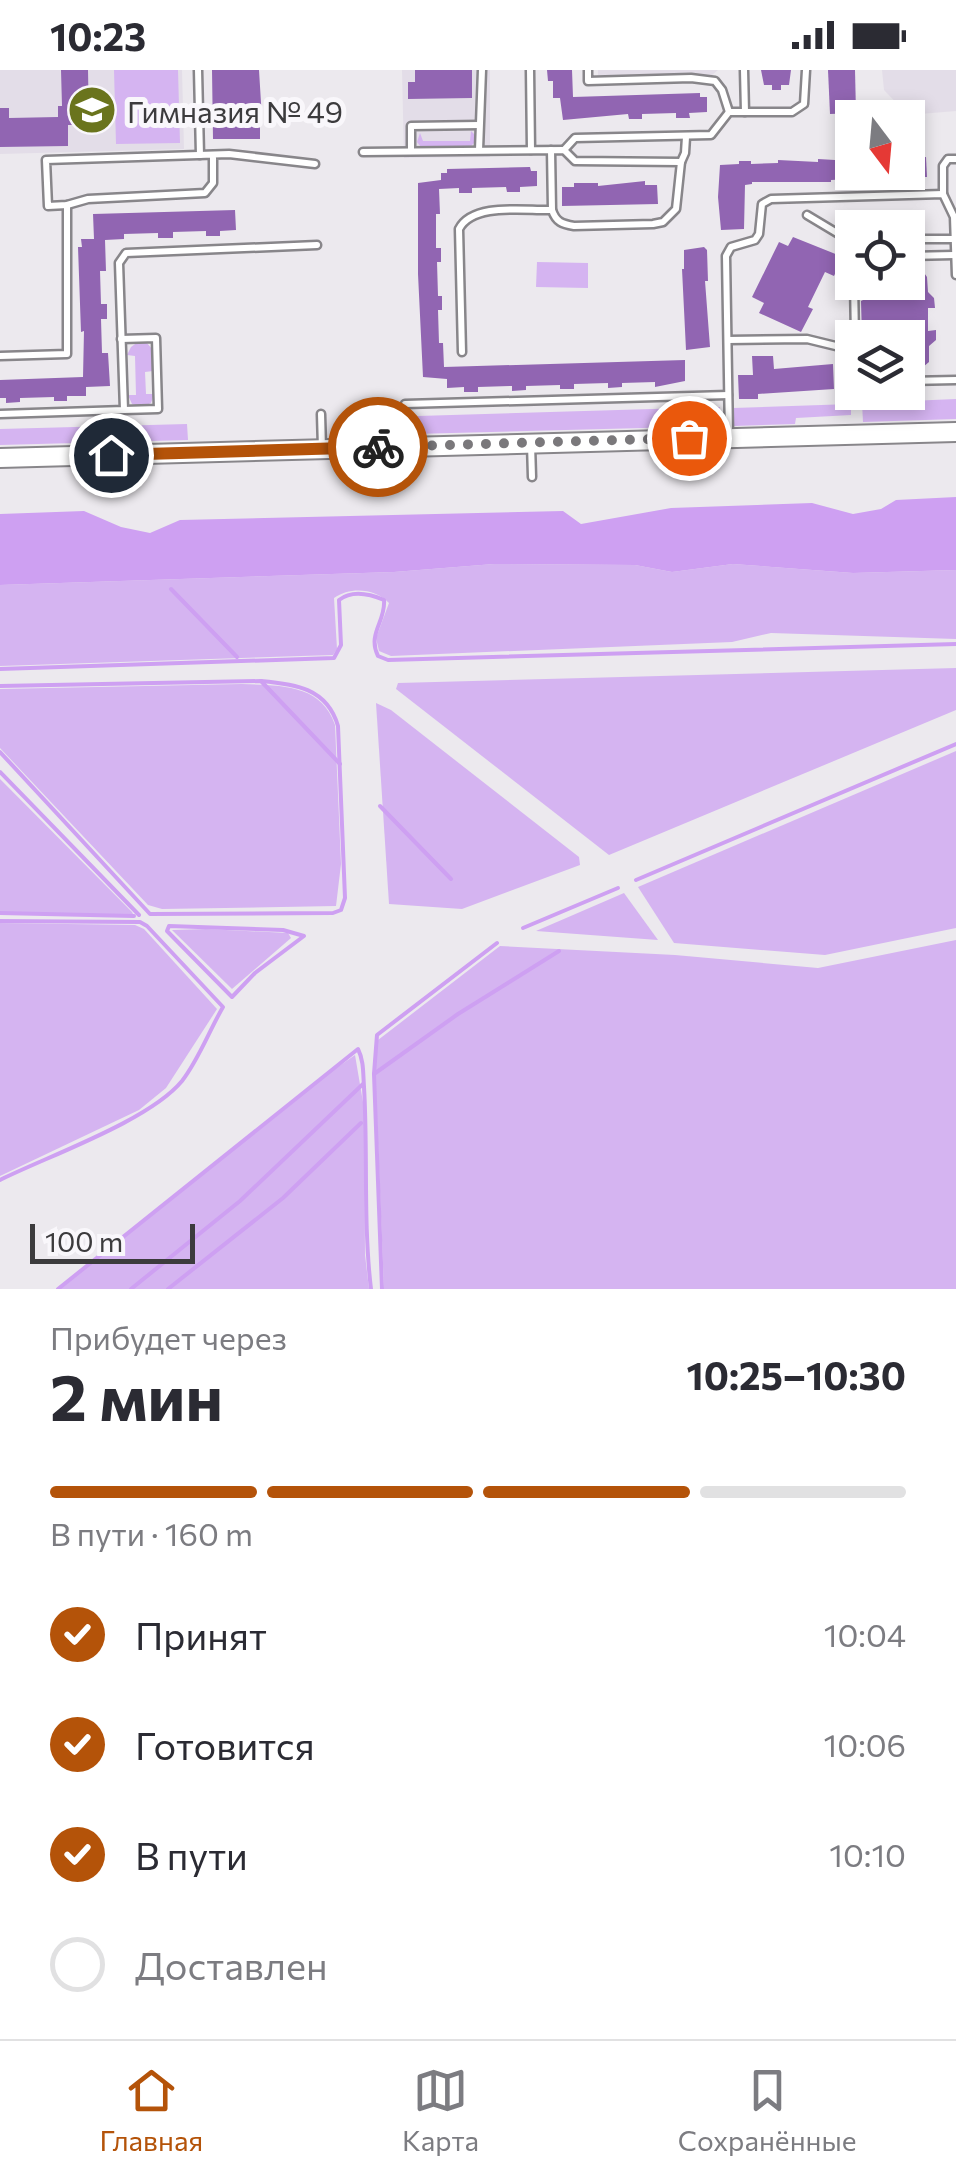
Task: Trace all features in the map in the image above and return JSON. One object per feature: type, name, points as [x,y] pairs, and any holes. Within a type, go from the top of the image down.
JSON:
[{"type":"street","points":[[0,458],[956,432]]},
{"type":"lane","points":[[198,70],[200,155]]},
{"type":"lane","points":[[480,150],[482,70]]},
{"type":"lane","points":[[530,70],[531,150]]},
{"type":"lane","points":[[588,70],[588,81],[715,81],[729,112]]},
{"type":"lane","points":[[744,70],[745,112]]},
{"type":"lane","points":[[729,112],[792,112],[800,108],[806,96],[806,70]]},
{"type":"lane","points":[[363,152],[564,150],[576,138],[711,135],[729,112]]},
{"type":"lane","points":[[411,151],[411,126],[479,126]]},
{"type":"lane","points":[[551,150],[552,210],[563,224],[663,222],[676,209],[686,136]]},
{"type":"lane","points":[[564,150],[575,161],[681,162]]},
{"type":"lane","points":[[213,155],[213,183],[205,192],[88,199],[48,206],[46,160],[213,155],[316,164]]},
{"type":"lane","points":[[956,158],[943,166],[943,194],[955,218],[956,274]]},
{"type":"lane","points":[[729,437],[726,256],[732,247],[754,240],[760,228],[762,204],[943,194]]},
{"type":"lane","points":[[0,356],[66,354],[67,205]]},
{"type":"lane","points":[[462,352],[459,229],[464,221],[480,212],[552,210]]},
{"type":"lane","points":[[806,216],[835,234]]},
{"type":"lane","points":[[925,239],[954,239]]},
{"type":"lane","points":[[124,410],[119,264],[126,252],[318,245]]},
{"type":"lane","points":[[925,256],[954,255]]},
{"type":"lane","points":[[0,414],[158,410],[156,338],[121,339]]},
{"type":"lane","points":[[728,340],[807,339],[835,346]]},
{"type":"lane","points":[[925,381],[956,380]]},
{"type":"lane","points":[[406,404],[728,395]]},
{"type":"lane","points":[[321,414],[322,449]]},
{"type":"lane","points":[[370,414],[371,448]]},
{"type":"lane","points":[[531,443],[532,478]]},
{"type":"shaded area","name":"Гимназия № 49","points":[[0,70],[182,70],[184,149],[0,154]]},
{"type":"shaded area","points":[[114,70],[178,70],[180,143],[116,144]]},
{"type":"shaded area","points":[[402,70],[490,70],[490,157],[404,158]]},
{"type":"shaded area","points":[[598,70],[718,70],[712,75],[598,75]]},
{"type":"shaded area","points":[[882,70],[956,70],[956,111],[925,114],[925,100],[894,100],[884,90]]},
{"type":"shaded area","points":[[471,131],[475,142],[471,146],[421,147],[417,142],[420,133],[423,141],[470,141]]},
{"type":"shaded area","points":[[537,262],[588,263],[588,288],[536,287]]},
{"type":"shaded area","points":[[138,342],[147,343],[152,349],[153,371],[145,372],[146,394],[154,394],[151,403],[142,407],[132,404],[128,395],[136,395],[135,356],[127,355]]},
{"type":"shaded area","points":[[956,399],[956,419],[863,422],[862,410],[925,410],[925,400]]},
{"type":"shaded area","points":[[835,405],[835,410],[851,410],[851,415],[796,418],[795,424],[734,426],[733,408]]},
{"type":"shaded area","points":[[720,407],[720,426],[413,434],[412,422],[418,416]]},
{"type":"shaded area","points":[[187,424],[188,440],[0,445],[0,429]]},
{"type":"shaded area","points":[[956,497],[956,570],[853,573],[733,564],[672,572],[635,565],[494,564],[394,572],[0,585],[0,514],[84,511],[121,527],[150,533],[180,520],[563,511],[581,524],[671,508],[812,503],[853,514],[881,509],[896,500]]},
{"type":"shaded area","points":[[494,564],[635,565],[672,572],[733,564],[853,573],[956,570],[956,639],[771,633],[732,642],[391,656],[379,651],[376,638],[389,603],[377,595],[355,591],[334,598],[337,649],[333,655],[0,666],[0,585],[394,572]]},
{"type":"shaded area","points":[[956,668],[956,710],[609,855],[396,689],[398,683]]},
{"type":"shaded area","points":[[242,684],[284,687],[309,694],[329,711],[335,725],[341,864],[336,906],[162,909],[148,905],[0,748],[0,689]]},
{"type":"shaded area","points":[[376,703],[391,710],[579,857],[580,865],[462,909],[389,904]]},
{"type":"shaded area","points":[[956,751],[956,928],[825,955],[674,943],[638,887]]},
{"type":"shaded area","points":[[0,779],[132,912],[134,916],[0,913]]},
{"type":"shaded area","points":[[624,893],[658,940],[536,931]]},
{"type":"shaded area","points":[[0,923],[135,925],[144,929],[217,1009],[166,1088],[139,1110],[0,1176]]},
{"type":"shaded area","points":[[172,930],[288,933],[291,938],[232,989]]},
{"type":"shaded area","points":[[956,940],[956,1289],[384,1289],[375,1070],[378,1040],[500,946],[675,955],[818,968]]},
{"type":"shaded area","points":[[355,1055],[364,1108],[365,1255],[369,1289],[58,1289],[318,1081]]},
{"type":"building","points":[[61,70],[88,70],[89,125],[68,125],[68,146],[0,147],[0,108],[9,108],[9,118],[58,117],[58,106],[62,106]]},
{"type":"building","points":[[212,70],[259,70],[260,139],[213,139]]},
{"type":"building","points":[[415,70],[472,70],[472,98],[408,99],[408,82],[415,82]]},
{"type":"building","points":[[547,70],[572,70],[573,97],[700,93],[700,97],[707,97],[707,112],[689,113],[690,118],[676,118],[676,113],[642,114],[642,119],[629,119],[628,114],[563,120],[560,98],[553,98],[553,81],[548,81]]},
{"type":"building","points":[[761,70],[791,70],[789,85],[772,90],[772,85],[764,85]]},
{"type":"building","points":[[828,70],[855,70],[856,100],[835,100],[835,114],[830,114]]},
{"type":"building","points":[[835,160],[835,180],[745,185],[744,229],[721,230],[720,165],[739,161]]},
{"type":"building","points":[[530,167],[537,171],[537,186],[520,187],[520,192],[507,192],[506,187],[472,188],[472,193],[459,193],[459,188],[439,189],[436,248],[441,248],[441,262],[437,262],[442,310],[438,310],[444,367],[685,360],[685,381],[655,387],[655,382],[622,383],[622,387],[608,388],[608,383],[574,384],[574,389],[560,389],[560,385],[526,386],[526,390],[512,391],[512,386],[478,387],[478,392],[464,392],[464,387],[447,388],[447,379],[423,377],[418,183],[441,180],[441,173],[447,173],[447,169]]},
{"type":"building","points":[[645,181],[645,185],[657,185],[658,204],[562,206],[562,187],[574,187],[574,183],[598,186]]},
{"type":"building","points":[[235,210],[236,230],[220,231],[220,236],[206,236],[206,231],[173,232],[173,238],[158,238],[158,233],[124,234],[124,239],[105,240],[106,271],[100,271],[101,304],[107,304],[107,319],[101,319],[102,353],[108,353],[110,386],[86,387],[86,396],[67,396],[67,401],[54,401],[54,397],[20,398],[20,402],[6,403],[6,398],[0,398],[0,380],[83,377],[78,247],[82,247],[81,239],[94,239],[93,214]]},
{"type":"building","points":[[793,237],[835,254],[835,274],[825,272],[801,332],[759,313],[764,303],[752,297],[779,242],[788,246]]},
{"type":"building","points":[[704,247],[710,347],[686,350],[684,250]]},
{"type":"building","points":[[925,274],[935,308],[928,308],[928,331],[936,330],[936,340],[929,346],[929,362],[925,365],[925,320],[862,320],[861,301],[925,300]]},
{"type":"building","points":[[752,356],[773,356],[774,369],[833,364],[834,389],[739,399],[738,375],[753,375]]},
{"type":"waterway","points":[[171,589],[237,657]]},
{"type":"waterway","points":[[0,669],[334,658],[341,645],[339,600],[355,594],[384,600],[375,648],[378,656],[388,660],[956,644]]},
{"type":"waterway","points":[[261,681],[340,764]]},
{"type":"waterway","points":[[0,686],[261,681],[286,684],[318,696],[333,713],[338,726],[345,898],[341,910],[150,914],[0,752]]},
{"type":"waterway","points":[[636,880],[956,744]]},
{"type":"waterway","points":[[0,772],[139,915]]},
{"type":"waterway","points":[[380,806],[451,879]]},
{"type":"waterway","points":[[523,928],[618,888]]},
{"type":"waterway","points":[[0,913],[134,916]]},
{"type":"waterway","points":[[0,921],[140,922],[223,1007],[188,1072],[167,1096],[123,1124],[0,1180]]},
{"type":"waterway","points":[[169,926],[283,930],[304,936],[255,973],[232,997],[167,931],[169,926]]},
{"type":"waterway","points":[[382,1289],[374,1074],[377,1035],[497,943]]},
{"type":"waterway","points":[[374,1074],[458,1014],[559,951]]},
{"type":"waterway","points":[[58,1289],[358,1049],[363,1072],[371,1289]]},
{"type":"waterway","points":[[131,1289],[240,1201],[363,1084]]},
{"type":"waterway","points":[[168,1289],[283,1198],[361,1123]]},
{"type":"way so far","points":[[378,447],[689,438]]},
{"type":"place","name":"Гимназия № 49","points":[[92,110]]},
{"type":"route","points":[[111,455],[378,447]]}]
